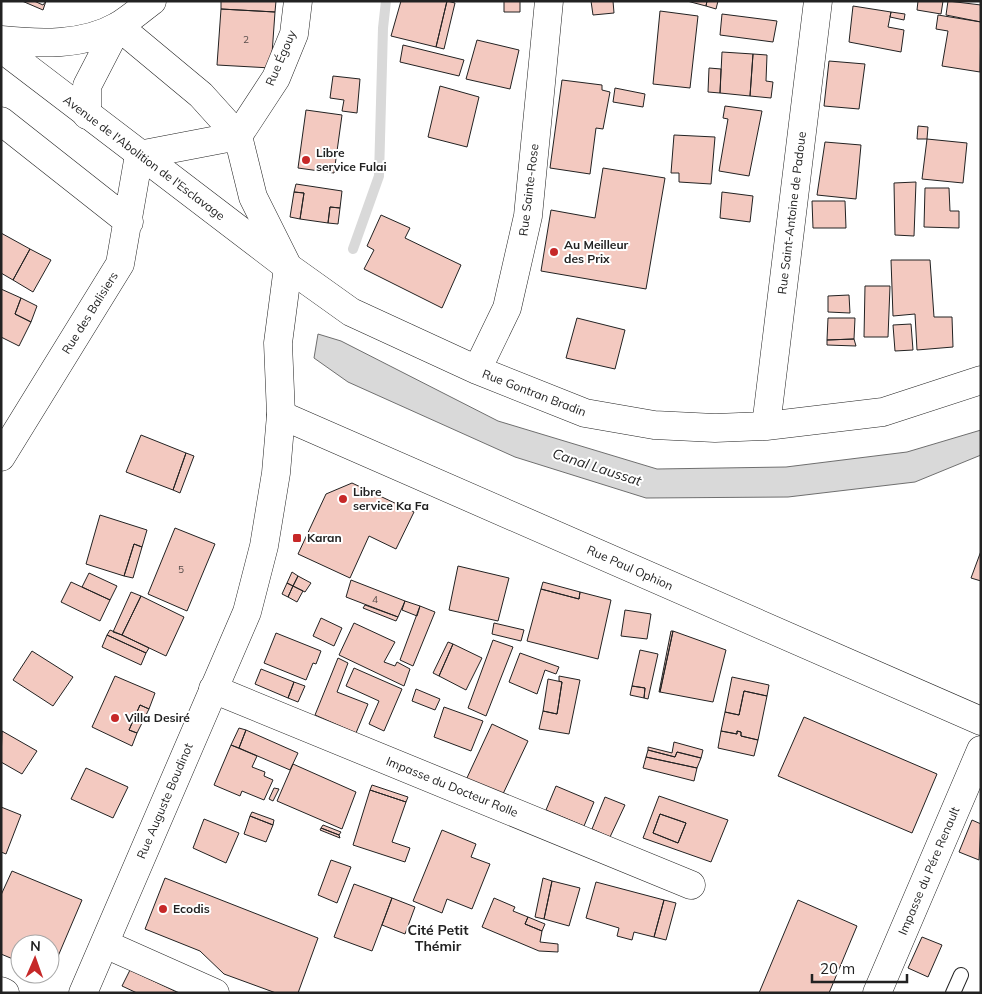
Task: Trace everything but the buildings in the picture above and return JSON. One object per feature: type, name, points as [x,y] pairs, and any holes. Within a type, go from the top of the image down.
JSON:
[{"type":"street","points":[[1,40],[43,43],[87,38],[118,26],[152,1]]},
{"type":"street","name":"Rue Égouy","points":[[238,136],[276,78],[294,34],[298,1]]},
{"type":"street","name":"Rue Sainte-Rose","points":[[477,370],[506,308],[528,216],[549,1]]},
{"type":"street","name":"Rue Saint-Antoine de Padoue","points":[[766,426],[818,1]]},
{"type":"street","points":[[87,115],[87,86],[118,26]]},
{"type":"street","points":[[118,26],[175,72],[200,95],[238,136],[253,197],[288,267]]},
{"type":"street","name":"Avenue de l'Abolition de l'Esclavage","points":[[1,48],[288,267]]},
{"type":"street","points":[[1,121],[129,222]]},
{"type":"street","points":[[139,155],[238,136]]},
{"type":"street","name":"Rue des Balisiers","points":[[1,457],[120,264],[129,222],[139,155]]},
{"type":"street","name":"Rue Gontran Bradin","points":[[288,267],[351,312],[477,370],[585,413],[654,425],[715,428],[766,426],[883,412],[981,380]]},
{"type":"street","name":"Rue Auguste Boudinot","points":[[83,993],[247,612],[264,546],[276,474],[281,415],[278,344],[288,267]]},
{"type":"street","name":"Rue Paul Ophion","points":[[281,415],[981,721]]},
{"type":"street","name":"Impasse du Docteur Rolle","points":[[213,689],[691,885]]},
{"type":"street","name":"Impasse du Pére Renault","points":[[877,993],[981,750]]},
{"type":"street","points":[[105,944],[215,993]]},
{"type":"street","points":[[1,992],[5,993]]},
{"type":"lane","points":[[953,993],[961,976]]},
{"type":"water","name":"Canal Laussat","points":[[318,334],[341,341],[498,421],[657,469],[786,467],[907,452],[981,430],[981,455],[915,482],[788,497],[646,498],[515,457],[348,382],[314,358]]},
{"type":"waterway","points":[[353,249],[379,176],[383,28],[386,1]]},
{"type":"place","name":"Libre service Fulai","points":[[306,160]]},
{"type":"place","name":"Au Meilleur des Prix","points":[[554,252]]},
{"type":"place","name":"Libre service Ka Fa","points":[[343,499]]},
{"type":"place","name":"Karan","points":[[297,538]]},
{"type":"place","name":"Villa Desiré","points":[[115,718]]},
{"type":"place","name":"Ecodis","points":[[163,909]]},
{"type":"district","name":"Cité Petit Thémir","points":[[438,938]]}]
